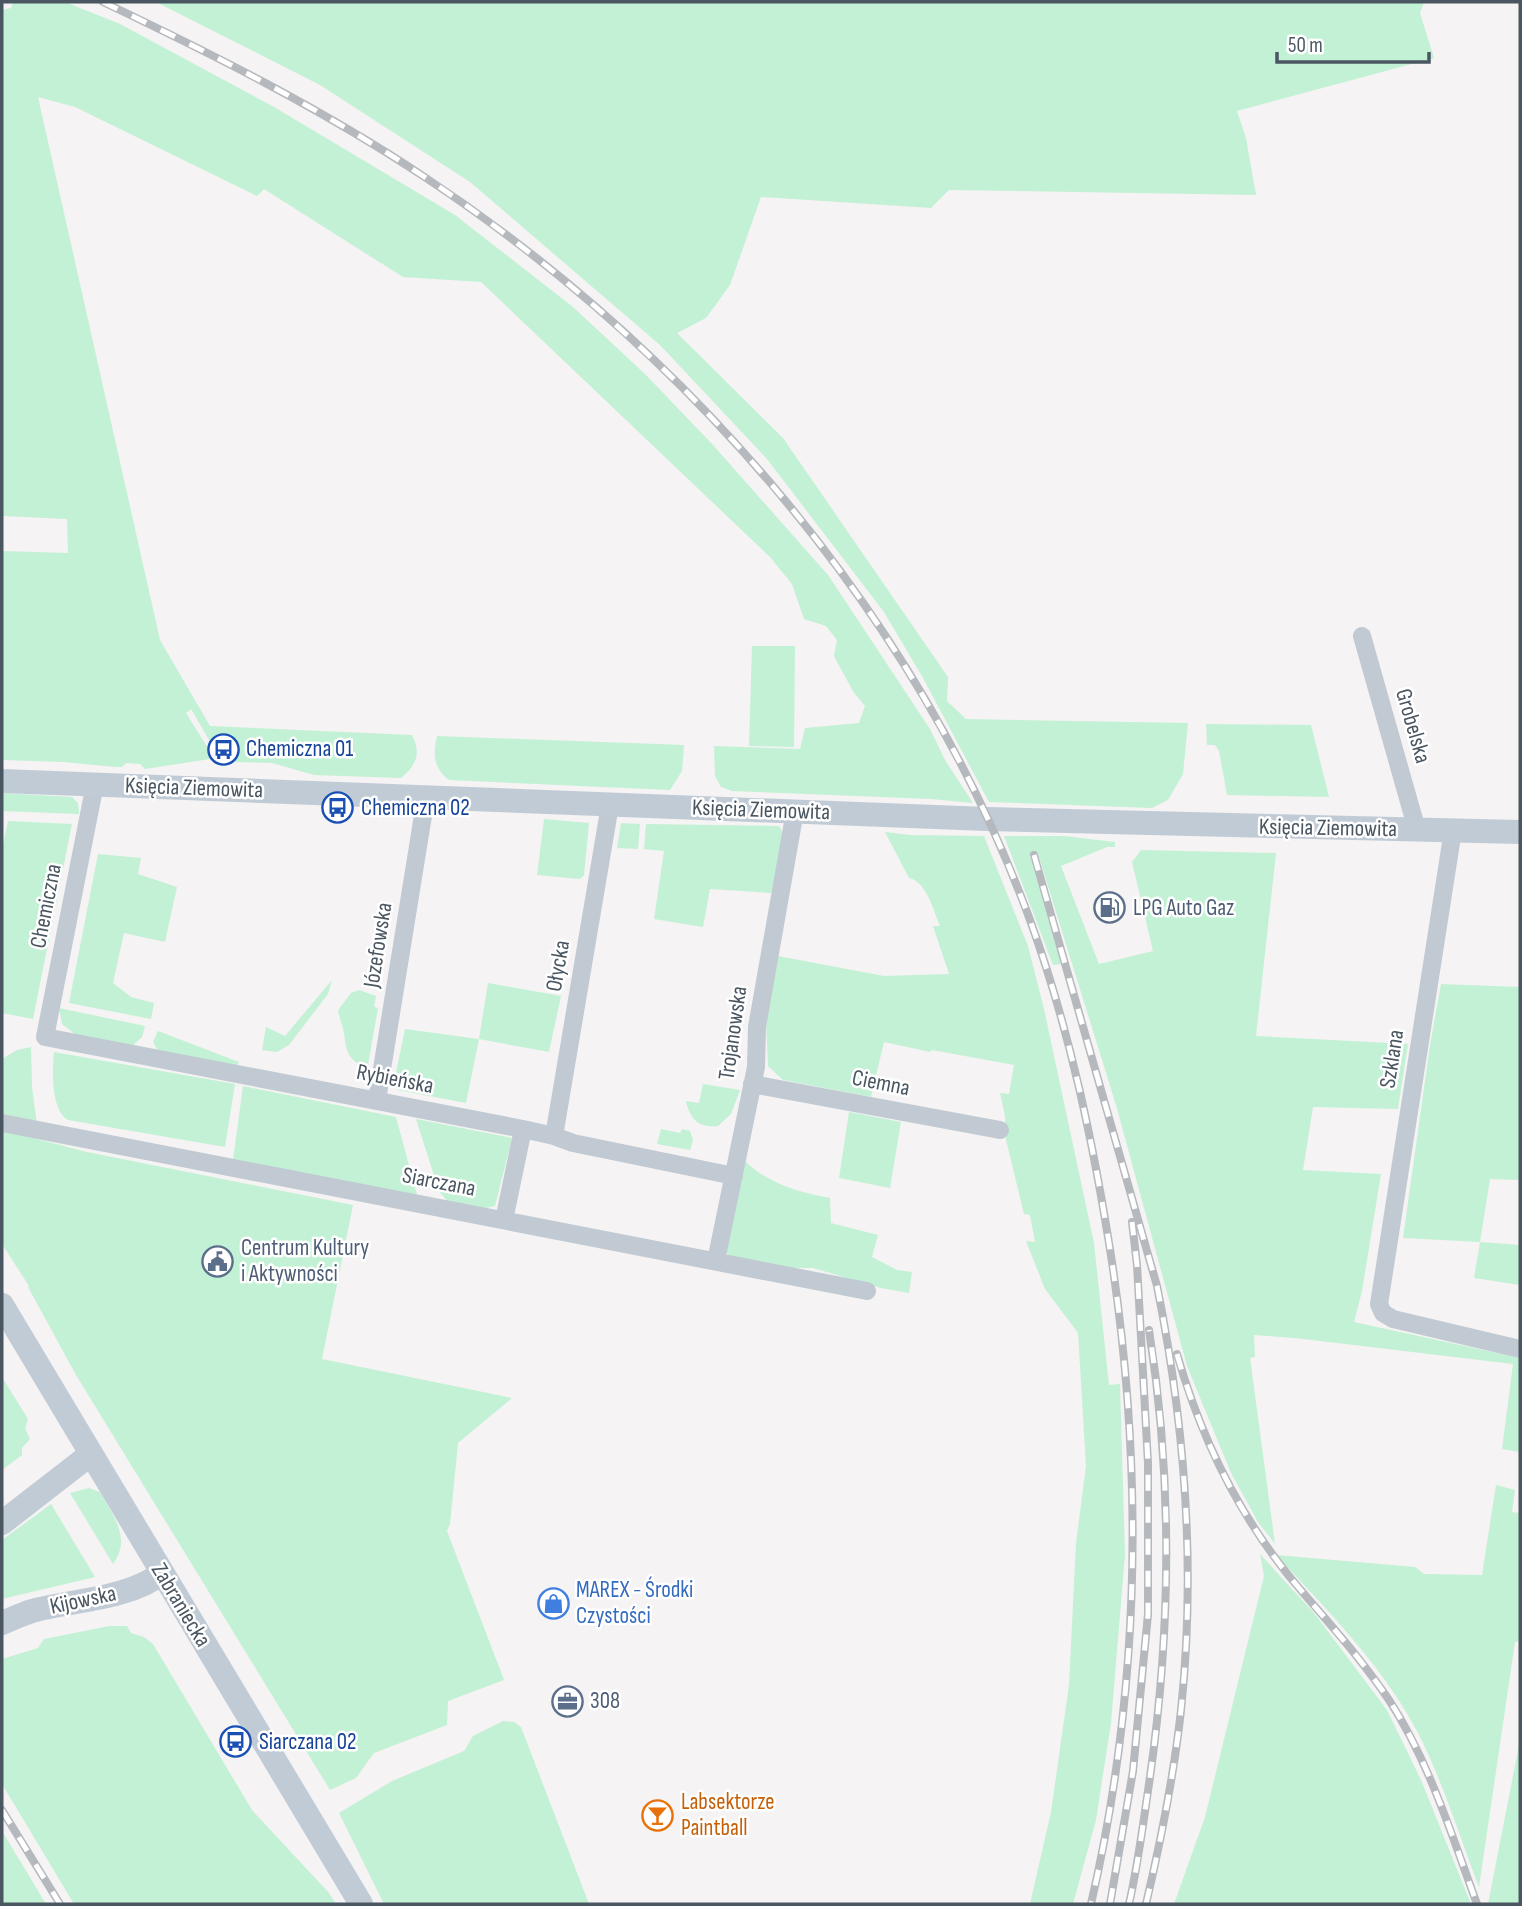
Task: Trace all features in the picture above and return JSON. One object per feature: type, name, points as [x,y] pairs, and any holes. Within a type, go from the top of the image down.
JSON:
[{"type":"street","name":"Grobelska","points":[[1362,636],[1417,830]]},
{"type":"street","name":"Księcia Ziemowita","points":[[2,780],[1003,819],[1520,832]]},
{"type":"street","name":"Chemiczna","points":[[45,1037],[96,784]]},
{"type":"street","name":"Józefowska","points":[[377,1100],[426,797]]},
{"type":"street","name":"Ołycka","points":[[554,1136],[610,804]]},
{"type":"street","name":"Trojanowska","points":[[716,1261],[757,1059],[757,1027],[795,811]]},
{"type":"street","name":"Szklana","points":[[1453,830],[1379,1296],[1383,1313],[1393,1320],[1520,1349]]},
{"type":"street","name":"Rybieńska","points":[[45,1037],[523,1129],[573,1143],[734,1176]]},
{"type":"street","name":"Ciemna","points":[[752,1084],[1000,1130]]},
{"type":"street","name":"Siarczana","points":[[2,1123],[867,1292]]},
{"type":"street","points":[[505,1220],[523,1129]]},
{"type":"street","name":"Zabraniecka","points":[[2,1305],[361,1904]]},
{"type":"street","points":[[2,1523],[90,1454]]},
{"type":"street","name":"Kijowska","points":[[2,1623],[30,1611],[148,1584],[162,1573]]},
{"type":"green space","points":[[13,2],[65,2],[120,24],[274,107],[455,215],[573,307],[646,375],[713,445],[828,575],[930,729],[945,760],[973,803],[732,791],[721,787],[715,776],[714,746],[800,749],[805,728],[859,723],[865,706],[854,693],[834,656],[837,640],[826,626],[804,619],[792,584],[770,557],[481,282],[403,277],[264,189],[257,196],[75,107],[38,97],[160,640],[210,726],[412,735],[417,753],[411,768],[401,778],[314,775],[272,763],[235,762],[235,746],[212,745],[191,709],[186,713],[211,753],[210,759],[145,769],[140,764],[126,763],[122,767],[116,767],[2,760],[2,551],[68,553],[67,519],[2,516],[2,10],[11,8]]},
{"type":"green space","points":[[156,2],[1424,2],[1420,13],[1434,58],[1237,111],[1246,138],[1256,195],[949,190],[931,208],[761,197],[730,285],[706,318],[677,333],[783,438],[948,677],[947,701],[966,719],[1188,723],[1183,774],[1168,800],[1152,808],[989,802],[923,678],[884,612],[767,459],[660,345],[470,182],[320,85]]},
{"type":"green space","points":[[752,646],[795,646],[794,747],[749,746]]},
{"type":"green space","points":[[1206,724],[1311,725],[1329,797],[1227,795],[1219,751],[1215,745],[1207,745]]},
{"type":"green space","points":[[437,736],[684,745],[682,771],[670,790],[449,780],[440,771],[435,760]]},
{"type":"green space","points":[[2,793],[72,797],[78,803],[79,814],[2,811]]},
{"type":"green space","points":[[544,819],[589,823],[584,875],[580,879],[537,875]]},
{"type":"green space","points":[[8,821],[72,824],[33,1019],[2,1013],[2,850]]},
{"type":"green space","points":[[621,823],[640,824],[638,849],[617,848]]},
{"type":"green space","points":[[646,824],[779,826],[785,837],[771,893],[710,889],[703,927],[654,919],[664,851],[644,849]]},
{"type":"green space","points":[[885,832],[984,836],[1028,946],[1044,1009],[1094,1243],[1109,1385],[1120,1384],[1125,1555],[1111,1723],[1096,1820],[1073,1904],[1030,1904],[1051,1812],[1069,1685],[1076,1543],[1086,1466],[1078,1333],[1045,1289],[1026,1241],[1035,1242],[1030,1215],[1024,1214],[1006,1140],[1000,1093],[1009,1094],[1014,1065],[884,1042],[871,1097],[783,1080],[768,1066],[766,1021],[778,956],[884,976],[949,974],[933,926],[940,926],[929,897],[920,885],[909,878]]},
{"type":"green space","points":[[1004,836],[1064,836],[1115,842],[1115,847],[1107,847],[1061,866],[1099,964],[1153,951],[1132,862],[1141,850],[1276,853],[1256,1036],[1408,1044],[1398,1109],[1313,1107],[1303,1170],[1381,1174],[1362,1291],[1354,1322],[1520,1358],[1520,1452],[1502,1449],[1513,1364],[1254,1335],[1255,1357],[1250,1358],[1275,1544],[1258,1522],[1231,1473],[1187,1366],[1116,1105],[1038,854],[1030,856],[1061,964],[1053,965]]},
{"type":"green space","points":[[98,854],[141,858],[138,874],[177,887],[165,942],[124,933],[113,983],[131,997],[154,1003],[151,1019],[69,1003]]},
{"type":"green space","points":[[332,980],[328,994],[289,1045],[277,1052],[262,1050],[266,1027],[285,1036]]},
{"type":"green space","points":[[488,983],[561,996],[549,1052],[479,1039]]},
{"type":"green space","points":[[1441,984],[1520,987],[1520,1180],[1490,1179],[1480,1242],[1403,1238]]},
{"type":"green space","points":[[359,990],[376,996],[374,1007],[378,1008],[368,1065],[358,1064],[349,1054],[338,1010],[351,993]]},
{"type":"green space","points":[[59,1008],[145,1026],[142,1037],[131,1047],[76,1035],[62,1024]]},
{"type":"green space","points":[[405,1029],[479,1039],[466,1103],[398,1090],[394,1082]]},
{"type":"green space","points":[[158,1031],[239,1062],[237,1066],[158,1051],[153,1042]]},
{"type":"green space","points":[[31,1047],[37,1125],[2,1117],[2,1059],[17,1050]]},
{"type":"green space","points":[[54,1052],[235,1084],[225,1147],[68,1120],[58,1108],[56,1099],[53,1079]]},
{"type":"green space","points":[[703,1084],[740,1090],[731,1114],[718,1126],[700,1124],[688,1107],[686,1101],[699,1103]]},
{"type":"green space","points":[[243,1086],[396,1117],[417,1195],[233,1160]]},
{"type":"green space","points":[[849,1112],[901,1122],[890,1188],[839,1178]]},
{"type":"green space","points":[[416,1119],[512,1138],[495,1206],[481,1209],[449,1203],[439,1191]]},
{"type":"green space","points":[[661,1129],[680,1133],[682,1129],[690,1131],[693,1140],[690,1150],[657,1144]]},
{"type":"green space","points":[[2,1130],[87,1152],[353,1205],[322,1359],[512,1398],[458,1443],[450,1524],[447,1531],[504,1680],[448,1701],[447,1725],[374,1753],[356,1778],[330,1790],[76,1375],[29,1286],[2,1244]]},
{"type":"green space","points":[[744,1160],[763,1175],[784,1186],[830,1198],[831,1223],[878,1235],[872,1257],[897,1270],[912,1272],[909,1293],[881,1288],[813,1268],[791,1268],[731,1257],[726,1252]]},
{"type":"green space","points":[[1480,1242],[1520,1245],[1520,1285],[1474,1278]]},
{"type":"green space","points":[[2,1377],[28,1419],[25,1428],[30,1439],[22,1448],[22,1455],[2,1470]]},
{"type":"green space","points":[[1496,1485],[1515,1490],[1512,1512],[1520,1513],[1520,1630],[1518,1642],[1515,1642],[1479,1887],[1438,1778],[1409,1717],[1376,1667],[1276,1555],[1415,1567],[1424,1574],[1482,1575]]},
{"type":"green space","points":[[89,1488],[100,1492],[115,1518],[121,1536],[121,1545],[113,1564],[70,1493]]},
{"type":"green space","points":[[51,1504],[95,1577],[2,1599],[2,1540]]},
{"type":"green space","points":[[1260,1554],[1314,1613],[1387,1710],[1421,1780],[1471,1904],[1174,1904],[1205,1817],[1264,1576]]},
{"type":"green space","points":[[109,1626],[127,1626],[131,1633],[144,1637],[153,1644],[252,1810],[329,1893],[336,1904],[74,1904],[2,1784],[2,1659],[38,1648],[44,1639]]},
{"type":"green space","points":[[503,1721],[514,1722],[521,1727],[589,1904],[384,1904],[339,1813],[392,1781],[464,1751],[473,1736]]},
{"type":"green space","points":[[1520,1740],[1520,1904],[1488,1904]]},
{"type":"green space","points":[[2,1831],[46,1904],[2,1904]]},
{"type":"railway","points":[[103,2],[266,83],[385,151],[521,246],[615,324],[703,409],[785,500],[859,598],[926,700],[983,808],[1030,920],[1069,1046],[1097,1175],[1122,1343],[1132,1504],[1128,1664],[1107,1824],[1091,1904]]},
{"type":"railway","points":[[1034,855],[1157,1286],[1181,1444],[1188,1604],[1181,1710],[1171,1783],[1146,1904]]},
{"type":"railway","points":[[1110,1904],[1133,1771],[1148,1614],[1148,1463],[1137,1265],[1132,1222]]},
{"type":"railway","points":[[1129,1904],[1149,1784],[1162,1671],[1165,1614],[1162,1443],[1149,1330]]},
{"type":"railway","points":[[1177,1354],[1209,1442],[1252,1525],[1289,1576],[1366,1667],[1403,1723],[1439,1799],[1477,1904]]},
{"type":"railway","points":[[2,1810],[60,1904]]},
{"type":"place","name":"Chemiczna 01","points":[[223,749]]},
{"type":"place","name":"Chemiczna 02","points":[[338,808]]},
{"type":"place","name":"LPG Auto Gaz","points":[[1110,908]]},
{"type":"place","name":"Centrum Kultury i Aktywności","points":[[218,1261]]},
{"type":"place","name":"MAREX - Środki Czystości","points":[[553,1603]]},
{"type":"place","name":"308","points":[[567,1701]]},
{"type":"place","name":"Siarczana 02","points":[[236,1742]]},
{"type":"place","name":"Labsektorze Paintball","points":[[658,1815]]}]
